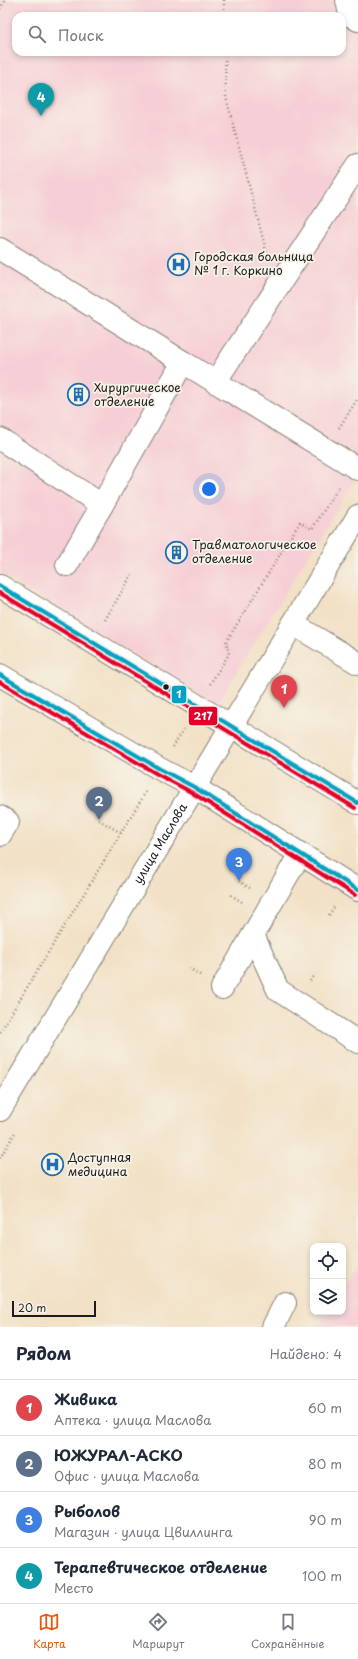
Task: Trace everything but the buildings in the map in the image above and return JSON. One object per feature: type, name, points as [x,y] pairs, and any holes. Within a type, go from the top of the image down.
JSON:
[{"type":"street","points":[[347,0],[350,15],[358,20]]},
{"type":"street","points":[[214,382],[358,165]]},
{"type":"street","points":[[0,249],[214,382],[358,469]]},
{"type":"street","points":[[67,565],[183,362]]},
{"type":"street","points":[[0,439],[102,505]]},
{"type":"street","name":"улица Маслова","points":[[0,1110],[6,1086],[194,787],[358,516]]},
{"type":"street","points":[[0,586],[232,725],[358,803]]},
{"type":"street","points":[[292,624],[358,663]]},
{"type":"street","points":[[0,675],[160,769],[194,787],[358,890]]},
{"type":"street","points":[[0,817],[8,822],[0,835]]},
{"type":"street","points":[[222,988],[300,854]]},
{"type":"street","points":[[253,935],[278,990],[358,1042]]},
{"type":"street","points":[[273,1327],[285,1303]]},
{"type":"path","points":[[0,9],[5,0]]},
{"type":"path","points":[[224,0],[224,12]]},
{"type":"path","points":[[225,56],[226,98],[277,288]]},
{"type":"path","points":[[325,450],[358,398]]},
{"type":"path","points":[[206,690],[229,654],[226,642],[300,522],[312,529],[339,486]]},
{"type":"path","points":[[104,621],[132,574]]},
{"type":"path","points":[[0,1032],[150,786]]},
{"type":"path","points":[[99,820],[121,833]]},
{"type":"path","points":[[329,915],[338,901]]},
{"type":"shaded area","name":"Городская больница № 1 г. Коркино","points":[[0,0],[358,0],[358,475],[217,704],[0,574]]},
{"type":"shaded area","points":[[358,1263],[358,1327],[317,1327],[325,1315],[346,1315],[346,1281]]},
{"type":"transit line","name":"1","points":[[0,586],[358,803]]},
{"type":"transit line","name":"217","points":[[0,593],[355,808]]},
{"type":"transit line","name":"1","points":[[0,675],[160,769],[194,787],[358,890]]},
{"type":"transit line","name":"217","points":[[0,682],[157,774],[191,792],[355,895]]},
{"type":"place","name":"Терапевтическое отделение","points":[[41,116]]},
{"type":"place","name":"Городская больница № 1 г. Коркино","points":[[179,264]]},
{"type":"place","name":"Хирургическое отделение","points":[[78,395]]},
{"type":"place","name":"Травматологическое отделение","points":[[176,552]]},
{"type":"place","name":"Живика","points":[[284,708]]},
{"type":"place","name":"ЮЖУРАЛ-АСКО","points":[[99,820]]},
{"type":"place","name":"Рыболов","points":[[239,881]]},
{"type":"place","name":"Доступная медицина","points":[[53,1165]]}]
